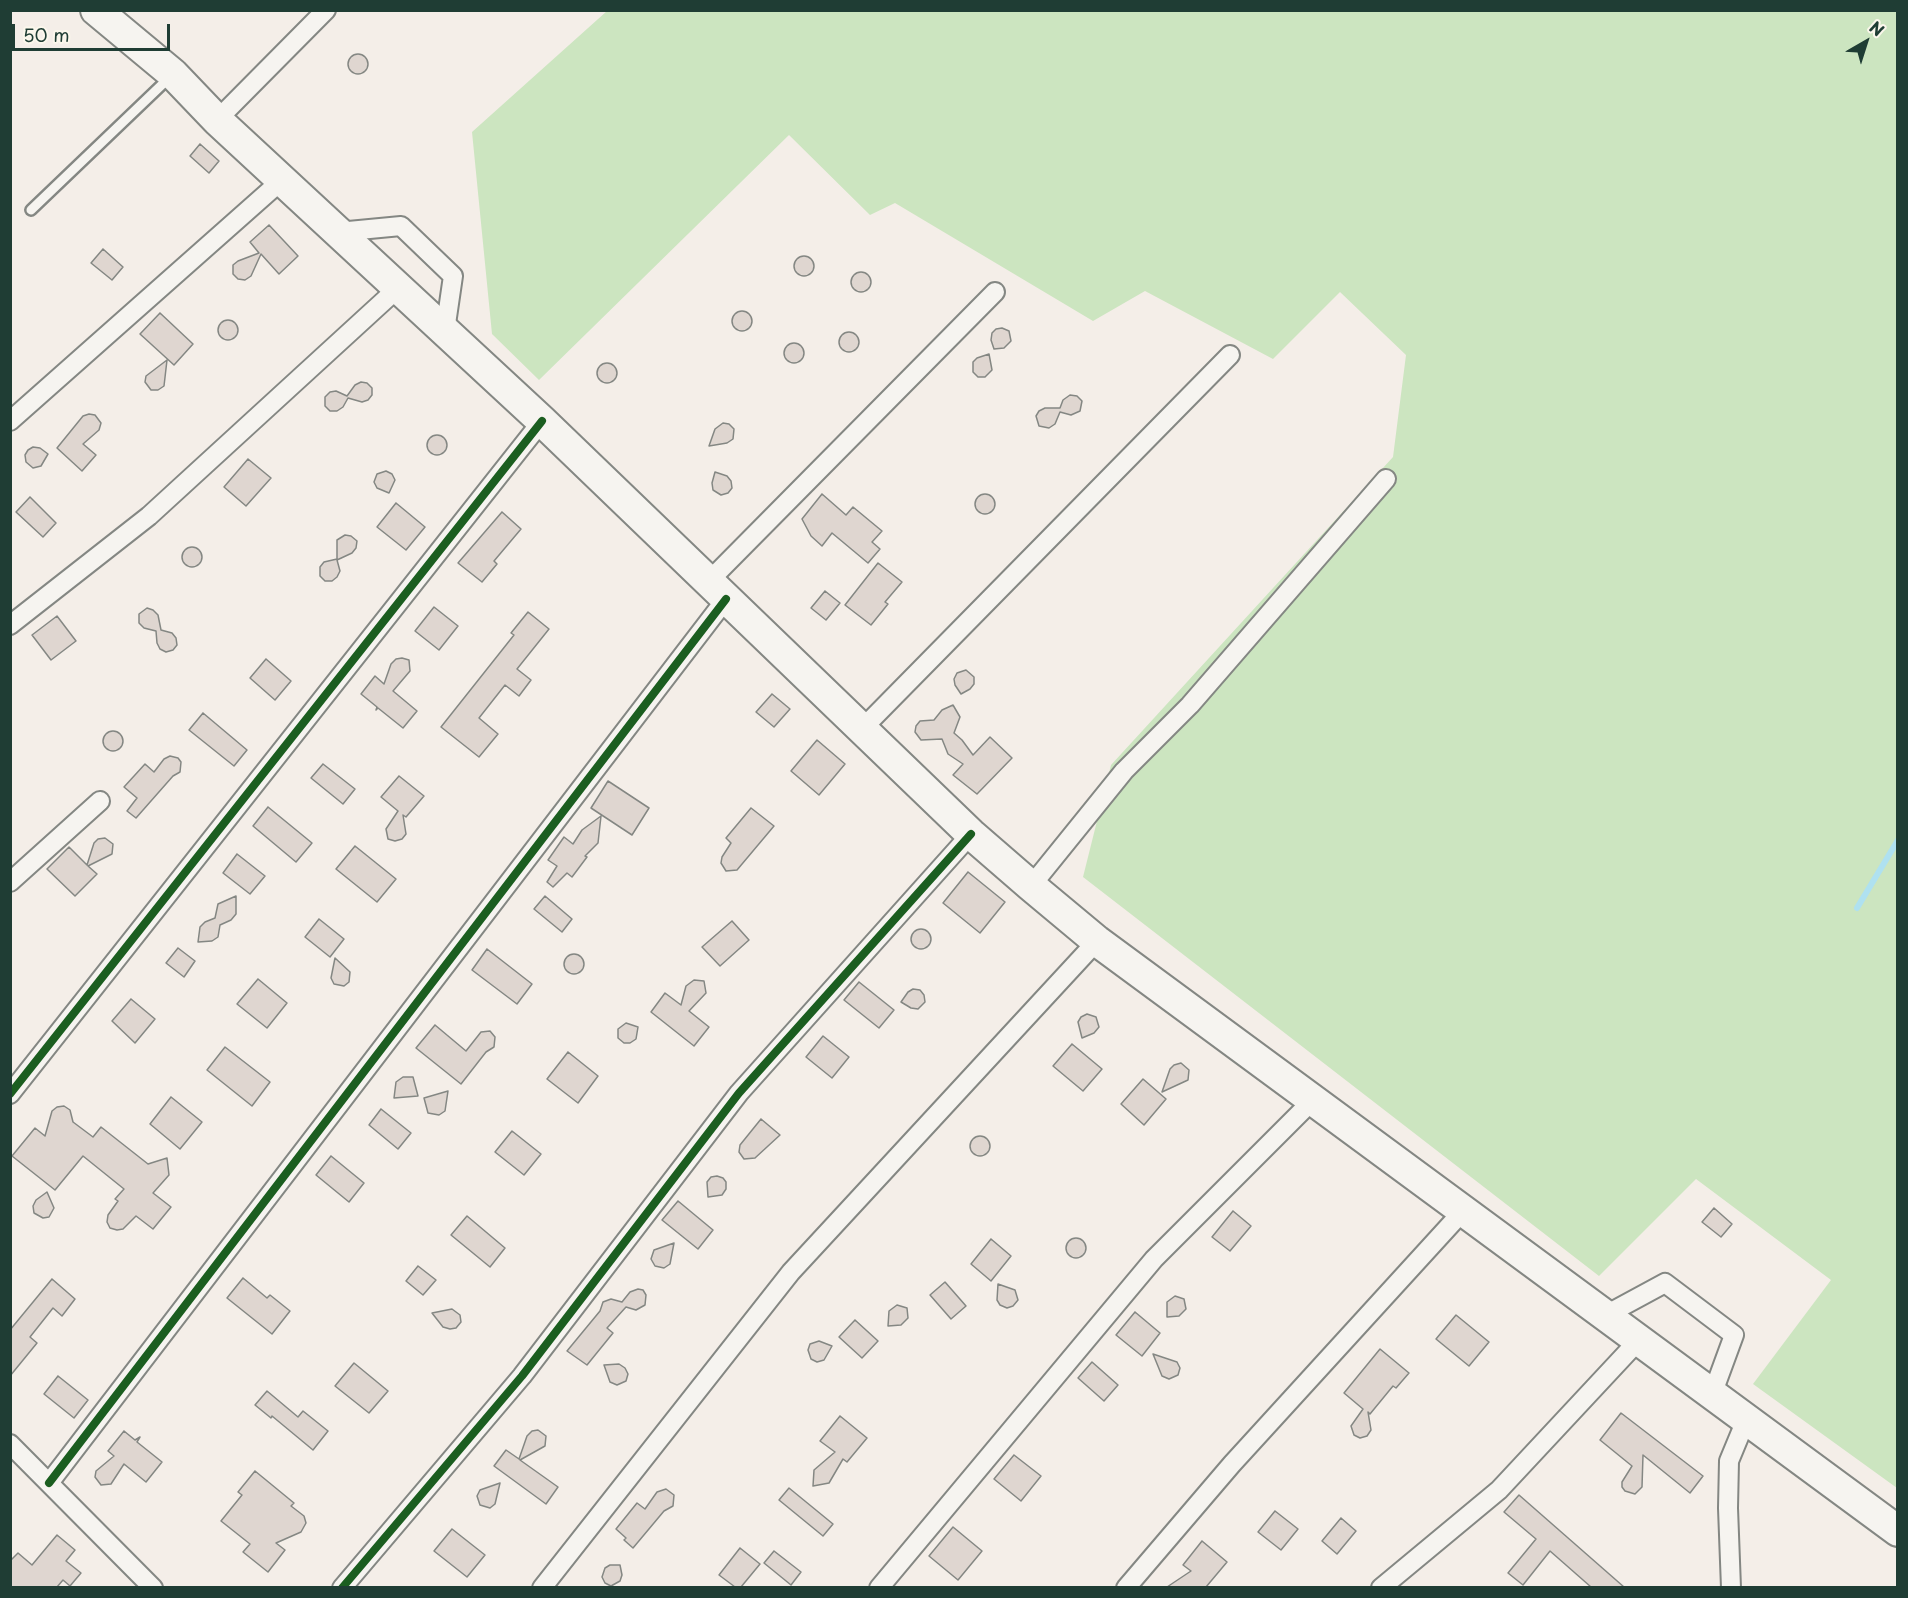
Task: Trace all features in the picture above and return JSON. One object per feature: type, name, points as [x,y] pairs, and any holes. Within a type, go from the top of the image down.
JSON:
[{"type":"main road","points":[[96,10],[173,74],[218,120],[542,421],[971,834],[1031,886],[1097,941],[1898,1531]]},
{"type":"street","points":[[218,120],[326,10]]},
{"type":"street","points":[[10,421],[282,180]]},
{"type":"street","points":[[338,232],[401,226],[453,276],[445,331]]},
{"type":"street","points":[[10,624],[149,516],[398,288]]},
{"type":"street","points":[[49,1483],[717,590],[995,292]]},
{"type":"street","points":[[863,728],[1230,355]]},
{"type":"street","points":[[10,1094],[542,421]]},
{"type":"street","points":[[1031,886],[1124,771],[1190,705],[1386,479]]},
{"type":"street","points":[[10,882],[100,801]]},
{"type":"street","points":[[342,1587],[522,1376],[739,1093],[971,834]]},
{"type":"street","points":[[542,1587],[790,1272],[1097,941]]},
{"type":"street","points":[[879,1587],[1154,1258],[1313,1100]]},
{"type":"street","points":[[1126,1587],[1232,1464],[1463,1211]]},
{"type":"street","points":[[1604,1316],[1665,1283],[1734,1335],[1712,1395]]},
{"type":"street","points":[[1381,1587],[1499,1490],[1638,1341]]},
{"type":"street","points":[[1731,1587],[1729,1461],[1746,1420]]},
{"type":"street","points":[[10,1444],[153,1587]]},
{"type":"lane","points":[[30,210],[173,74]]},
{"type":"green space","points":[[607,11],[1897,11],[1897,1488],[1753,1384],[1831,1280],[1696,1179],[1599,1276],[1083,877],[1111,765],[1393,457],[1406,355],[1340,292],[1273,359],[1145,291],[1093,321],[895,203],[870,215],[789,135],[539,380],[492,334],[472,132]]},
{"type":"building","points":[[358,54],[365,57],[368,64],[365,71],[358,74],[351,71],[348,64],[351,57]]},
{"type":"building","points":[[200,144],[219,161],[209,173],[190,156]]},
{"type":"building","points":[[269,225],[298,256],[279,274],[261,254],[251,276],[245,280],[238,279],[233,274],[233,265],[259,253],[250,242]]},
{"type":"building","points":[[103,249],[123,267],[112,280],[91,263]]},
{"type":"building","points":[[804,256],[811,259],[814,266],[811,273],[804,276],[797,273],[794,266],[797,259]]},
{"type":"building","points":[[861,272],[868,275],[871,282],[868,289],[861,292],[854,289],[851,282],[854,275]]},
{"type":"building","points":[[742,311],[749,314],[752,321],[749,328],[742,331],[735,328],[732,321],[735,314]]},
{"type":"building","points":[[160,313],[193,344],[174,365],[140,334]]},
{"type":"building","points":[[224,320],[232,320],[238,326],[238,334],[232,340],[224,340],[218,334],[218,326]]},
{"type":"building","points":[[1002,328],[1009,331],[1011,341],[1004,348],[994,349],[991,340],[992,333]]},
{"type":"building","points":[[849,332],[856,335],[859,342],[856,349],[849,352],[842,349],[839,342],[842,335]]},
{"type":"building","points":[[794,343],[801,346],[804,353],[801,360],[794,363],[787,360],[784,353],[787,346]]},
{"type":"building","points":[[989,354],[992,370],[985,377],[978,377],[973,372],[973,362]]},
{"type":"building","points":[[167,360],[164,386],[158,390],[151,390],[145,382],[146,376]]},
{"type":"building","points":[[607,363],[614,366],[617,373],[614,380],[607,383],[600,380],[597,373],[600,366]]},
{"type":"building","points":[[361,382],[367,383],[372,388],[372,395],[368,400],[362,402],[348,398],[343,407],[337,411],[330,411],[325,406],[325,397],[330,392],[336,391],[347,396],[355,385]]},
{"type":"building","points":[[1070,395],[1077,396],[1082,401],[1080,411],[1071,415],[1060,412],[1055,424],[1049,428],[1039,426],[1036,416],[1039,411],[1045,408],[1060,408],[1063,400]]},
{"type":"building","points":[[95,415],[101,423],[99,430],[83,444],[96,455],[82,471],[57,448],[83,416]]},
{"type":"building","points":[[723,423],[729,424],[734,429],[733,439],[727,443],[709,446],[715,429]]},
{"type":"building","points":[[437,435],[444,438],[447,445],[444,452],[437,455],[430,452],[427,445],[430,438]]},
{"type":"building","points":[[33,447],[40,448],[48,454],[41,466],[33,468],[26,462],[25,455]]},
{"type":"building","points":[[248,459],[271,478],[246,506],[224,487]]},
{"type":"building","points":[[386,471],[392,474],[395,480],[389,493],[377,488],[374,482],[377,474]]},
{"type":"building","points":[[715,472],[727,476],[731,481],[732,488],[728,493],[721,495],[713,490]]},
{"type":"building","points":[[822,494],[846,515],[853,507],[882,531],[872,542],[880,549],[868,563],[832,533],[822,546],[811,536],[802,519]]},
{"type":"building","points":[[985,494],[992,497],[995,504],[992,511],[985,514],[978,511],[975,504],[978,497]]},
{"type":"building","points":[[30,497],[56,523],[43,537],[16,512]]},
{"type":"building","points":[[396,503],[425,527],[406,550],[377,527]]},
{"type":"building","points":[[502,512],[521,529],[494,561],[497,564],[482,582],[458,563]]},
{"type":"building","points":[[345,535],[357,541],[356,548],[352,553],[337,560],[340,571],[337,577],[332,581],[325,581],[320,576],[320,567],[324,562],[337,559],[337,540]]},
{"type":"building","points":[[192,547],[199,550],[202,557],[199,564],[192,567],[185,564],[182,557],[185,550]]},
{"type":"building","points":[[878,563],[902,582],[885,602],[888,604],[871,625],[845,605]]},
{"type":"building","points":[[825,591],[840,603],[826,620],[811,608]]},
{"type":"building","points":[[434,607],[458,626],[439,650],[415,631]]},
{"type":"building","points":[[147,608],[158,615],[161,630],[172,633],[176,638],[177,645],[173,650],[166,652],[160,649],[156,631],[144,628],[139,623],[139,614]]},
{"type":"building","points":[[528,612],[549,629],[517,669],[531,680],[519,696],[505,685],[479,718],[498,734],[479,757],[441,727],[514,635],[511,633]]},
{"type":"building","points":[[57,616],[76,641],[51,660],[32,635]]},
{"type":"building","points":[[266,659],[291,681],[275,700],[250,678]]},
{"type":"building","points":[[396,659],[409,660],[410,671],[393,691],[417,711],[403,728],[378,708],[376,710],[377,707],[361,694],[375,676],[384,684],[391,664]]},
{"type":"building","points":[[966,670],[974,677],[974,684],[961,694],[954,679],[957,673]]},
{"type":"building","points":[[772,694],[790,709],[774,727],[756,712]]},
{"type":"building","points":[[953,705],[960,717],[954,733],[973,755],[990,737],[1012,758],[977,794],[953,775],[963,764],[948,754],[942,739],[921,740],[915,732],[920,721],[934,720],[942,710]]},
{"type":"building","points":[[203,713],[247,750],[234,766],[189,730]]},
{"type":"building","points":[[109,731],[117,731],[123,737],[123,745],[117,751],[109,751],[103,745],[103,737]]},
{"type":"building","points":[[817,740],[845,764],[819,795],[791,771]]},
{"type":"building","points":[[170,756],[178,758],[181,762],[180,772],[173,776],[136,818],[127,811],[137,798],[124,787],[145,764],[154,772],[164,759]]},
{"type":"building","points":[[323,764],[355,789],[343,804],[311,778]]},
{"type":"building","points":[[399,776],[424,796],[406,817],[403,815],[406,834],[402,839],[395,841],[388,839],[386,829],[398,811],[381,797]]},
{"type":"building","points":[[608,781],[649,808],[632,835],[591,808]]},
{"type":"building","points":[[268,807],[312,843],[296,862],[253,826]]},
{"type":"building","points":[[751,808],[774,826],[737,870],[726,871],[721,863],[722,857],[731,843],[726,838]]},
{"type":"building","points":[[601,816],[598,843],[585,856],[587,857],[572,877],[567,873],[553,887],[547,882],[557,866],[548,860],[564,837],[573,844],[582,830]]},
{"type":"building","points":[[105,838],[113,844],[112,854],[88,866],[97,874],[75,896],[47,869],[69,847],[87,865],[94,843],[98,839]]},
{"type":"building","points":[[355,846],[396,879],[377,902],[336,869]]},
{"type":"building","points":[[237,854],[265,876],[250,894],[223,873]]},
{"type":"building","points":[[968,872],[1005,902],[980,933],[943,903]]},
{"type":"building","points":[[236,896],[236,914],[231,920],[220,925],[218,937],[212,941],[198,942],[200,927],[215,918],[218,904]]},
{"type":"building","points":[[545,896],[572,919],[562,932],[534,909]]},
{"type":"building","points":[[319,919],[344,939],[330,957],[305,937]]},
{"type":"building","points":[[732,921],[749,940],[720,966],[702,947]]},
{"type":"building","points":[[921,929],[928,932],[931,939],[928,946],[921,949],[914,946],[911,939],[914,932]]},
{"type":"building","points":[[178,948],[195,961],[184,977],[166,963]]},
{"type":"building","points":[[487,949],[532,984],[517,1004],[472,970]]},
{"type":"building","points":[[574,954],[581,957],[584,964],[581,971],[574,974],[567,971],[564,964],[567,957]]},
{"type":"building","points":[[335,958],[350,972],[349,982],[344,986],[334,984],[331,978]]},
{"type":"building","points":[[258,979],[287,1003],[267,1028],[237,1004]]},
{"type":"building","points":[[694,980],[704,981],[706,993],[689,1011],[709,1027],[694,1046],[651,1012],[665,993],[681,1005],[686,986]]},
{"type":"building","points":[[859,982],[894,1010],[879,1028],[844,1000]]},
{"type":"building","points":[[913,989],[920,990],[924,995],[925,1002],[918,1009],[901,1002]]},
{"type":"building","points":[[131,999],[155,1019],[135,1043],[112,1021]]},
{"type":"building","points":[[1087,1014],[1096,1017],[1099,1027],[1094,1033],[1082,1038],[1078,1022]]},
{"type":"building","points":[[626,1023],[638,1027],[636,1039],[630,1043],[624,1043],[618,1038],[618,1029]]},
{"type":"building","points":[[435,1025],[466,1051],[481,1032],[490,1031],[495,1037],[494,1047],[486,1052],[461,1084],[416,1048]]},
{"type":"building","points":[[823,1036],[849,1057],[832,1078],[806,1057]]},
{"type":"building","points":[[1072,1044],[1102,1069],[1083,1091],[1053,1066]]},
{"type":"building","points":[[225,1047],[270,1082],[252,1106],[207,1070]]},
{"type":"building","points":[[568,1052],[598,1076],[578,1103],[547,1079]]},
{"type":"building","points":[[1181,1063],[1189,1070],[1188,1080],[1162,1092],[1170,1069]]},
{"type":"building","points":[[403,1077],[413,1077],[418,1096],[394,1098],[396,1082]]},
{"type":"building","points":[[1143,1079],[1166,1099],[1144,1125],[1121,1104]]},
{"type":"building","points":[[448,1091],[445,1111],[439,1115],[428,1113],[424,1098]]},
{"type":"building","points":[[171,1097],[202,1122],[180,1149],[150,1124]]},
{"type":"building","points":[[64,1106],[70,1110],[73,1122],[93,1137],[101,1127],[148,1164],[167,1158],[169,1175],[153,1193],[171,1207],[153,1229],[136,1216],[123,1229],[110,1228],[107,1222],[108,1215],[118,1201],[115,1199],[124,1189],[83,1156],[55,1190],[12,1156],[35,1128],[45,1136],[52,1111]]},
{"type":"building","points":[[381,1109],[411,1133],[398,1149],[369,1125]]},
{"type":"building","points":[[761,1119],[780,1135],[755,1158],[744,1159],[739,1152],[740,1145]]},
{"type":"building","points":[[512,1131],[541,1154],[524,1175],[495,1152]]},
{"type":"building","points":[[980,1136],[987,1139],[990,1146],[987,1153],[980,1156],[973,1153],[970,1146],[973,1139]]},
{"type":"building","points":[[331,1156],[364,1183],[349,1202],[316,1175]]},
{"type":"building","points":[[717,1176],[726,1182],[726,1189],[722,1195],[708,1197],[707,1182],[711,1177]]},
{"type":"building","points":[[47,1192],[54,1208],[49,1217],[43,1218],[34,1213],[33,1206],[36,1200]]},
{"type":"building","points":[[678,1201],[713,1230],[698,1249],[662,1220]]},
{"type":"building","points":[[1714,1208],[1732,1224],[1721,1237],[1702,1222]]},
{"type":"building","points":[[1233,1211],[1251,1226],[1230,1251],[1212,1237]]},
{"type":"building","points":[[467,1216],[505,1248],[490,1267],[451,1235]]},
{"type":"building","points":[[1076,1238],[1083,1241],[1086,1248],[1083,1255],[1076,1258],[1069,1255],[1066,1248],[1069,1241]]},
{"type":"building","points":[[991,1239],[1011,1256],[991,1281],[971,1264]]},
{"type":"building","points":[[674,1243],[670,1264],[664,1268],[655,1266],[651,1259],[654,1250]]},
{"type":"building","points":[[418,1266],[436,1280],[423,1295],[406,1281]]},
{"type":"building","points":[[243,1278],[267,1298],[270,1295],[290,1311],[272,1334],[227,1298]]},
{"type":"building","points":[[52,1279],[75,1299],[62,1316],[53,1308],[30,1337],[37,1343],[10,1376],[10,1330]]},
{"type":"building","points":[[945,1282],[966,1306],[951,1319],[930,1295]]},
{"type":"building","points":[[998,1284],[1015,1290],[1018,1300],[1013,1306],[1007,1308],[1000,1305],[997,1300]]},
{"type":"building","points":[[643,1290],[646,1295],[645,1305],[636,1310],[626,1307],[607,1328],[613,1333],[587,1365],[567,1351],[600,1311],[603,1302],[611,1299],[622,1302],[630,1292]]},
{"type":"building","points":[[1175,1296],[1184,1299],[1186,1309],[1179,1316],[1167,1317],[1167,1302]]},
{"type":"building","points":[[897,1305],[907,1308],[908,1318],[901,1325],[888,1326],[889,1311]]},
{"type":"building","points":[[452,1309],[460,1315],[461,1322],[456,1328],[443,1327],[432,1313]]},
{"type":"building","points":[[1135,1312],[1160,1333],[1142,1356],[1116,1335]]},
{"type":"building","points":[[1456,1315],[1489,1342],[1469,1366],[1436,1339]]},
{"type":"building","points":[[855,1320],[878,1341],[862,1358],[839,1337]]},
{"type":"building","points":[[819,1341],[832,1346],[824,1360],[817,1362],[811,1359],[808,1350],[810,1344]]},
{"type":"building","points":[[1380,1349],[1409,1373],[1396,1388],[1393,1386],[1370,1414],[1368,1412],[1371,1430],[1367,1436],[1360,1438],[1354,1435],[1351,1426],[1363,1409],[1344,1393]]},
{"type":"building","points":[[1153,1354],[1177,1362],[1180,1368],[1178,1375],[1169,1379],[1162,1376]]},
{"type":"building","points":[[1092,1362],[1118,1385],[1104,1401],[1078,1378]]},
{"type":"building","points":[[354,1363],[388,1391],[369,1413],[335,1386]]},
{"type":"building","points":[[619,1364],[628,1374],[626,1381],[617,1385],[610,1382],[604,1365]]},
{"type":"building","points":[[58,1376],[88,1400],[74,1418],[44,1394]]},
{"type":"building","points":[[267,1391],[298,1417],[303,1411],[328,1431],[313,1450],[255,1405]]},
{"type":"building","points":[[1621,1413],[1703,1476],[1690,1493],[1643,1455],[1642,1487],[1635,1494],[1625,1491],[1622,1482],[1632,1466],[1600,1440]]},
{"type":"building","points":[[840,1416],[867,1438],[847,1462],[843,1459],[829,1483],[813,1486],[814,1470],[835,1452],[820,1441]]},
{"type":"building","points":[[538,1430],[546,1436],[545,1446],[520,1460],[558,1487],[546,1504],[494,1466],[506,1450],[519,1459],[527,1436],[532,1431]]},
{"type":"building","points":[[124,1431],[135,1440],[140,1437],[137,1442],[162,1462],[146,1482],[124,1464],[111,1484],[101,1485],[95,1477],[96,1471],[114,1456],[108,1451]]},
{"type":"building","points":[[1014,1455],[1041,1476],[1021,1501],[994,1479]]},
{"type":"building","points":[[255,1471],[294,1503],[291,1506],[304,1516],[306,1523],[301,1532],[276,1543],[285,1550],[268,1572],[243,1552],[250,1544],[221,1521],[242,1495],[238,1492]]},
{"type":"building","points":[[500,1483],[495,1504],[490,1508],[480,1505],[477,1496],[480,1490]]},
{"type":"building","points":[[789,1488],[833,1524],[823,1536],[779,1500]]},
{"type":"building","points":[[666,1489],[674,1495],[673,1506],[664,1511],[633,1548],[616,1529],[637,1503],[645,1509],[657,1492]]},
{"type":"building","points":[[1519,1495],[1624,1587],[1591,1587],[1550,1551],[1523,1585],[1508,1573],[1536,1539],[1504,1512]]},
{"type":"building","points":[[1275,1511],[1298,1529],[1281,1550],[1258,1532]]},
{"type":"building","points":[[1341,1518],[1356,1531],[1337,1554],[1322,1541]]},
{"type":"building","points":[[953,1527],[982,1551],[958,1580],[929,1556]]},
{"type":"building","points":[[452,1529],[485,1555],[467,1577],[434,1551]]},
{"type":"building","points":[[57,1535],[75,1550],[66,1561],[81,1573],[70,1586],[63,1580],[57,1587],[10,1587],[10,1561],[18,1553],[32,1565]]},
{"type":"building","points":[[1202,1541],[1227,1562],[1206,1587],[1167,1587],[1191,1571],[1183,1565]]},
{"type":"building","points":[[740,1548],[760,1564],[741,1587],[735,1587],[719,1575]]},
{"type":"building","points":[[774,1551],[801,1572],[791,1585],[764,1563]]},
{"type":"building","points":[[610,1565],[620,1565],[622,1575],[620,1581],[611,1586],[605,1583],[602,1577],[605,1568]]},
{"type":"waterway","points":[[1857,908],[1898,840]]},
{"type":"cycle path","points":[[10,1094],[542,421]]},
{"type":"cycle path","points":[[49,1483],[726,599]]},
{"type":"cycle path","points":[[342,1588],[522,1376],[739,1093],[971,834]]}]
